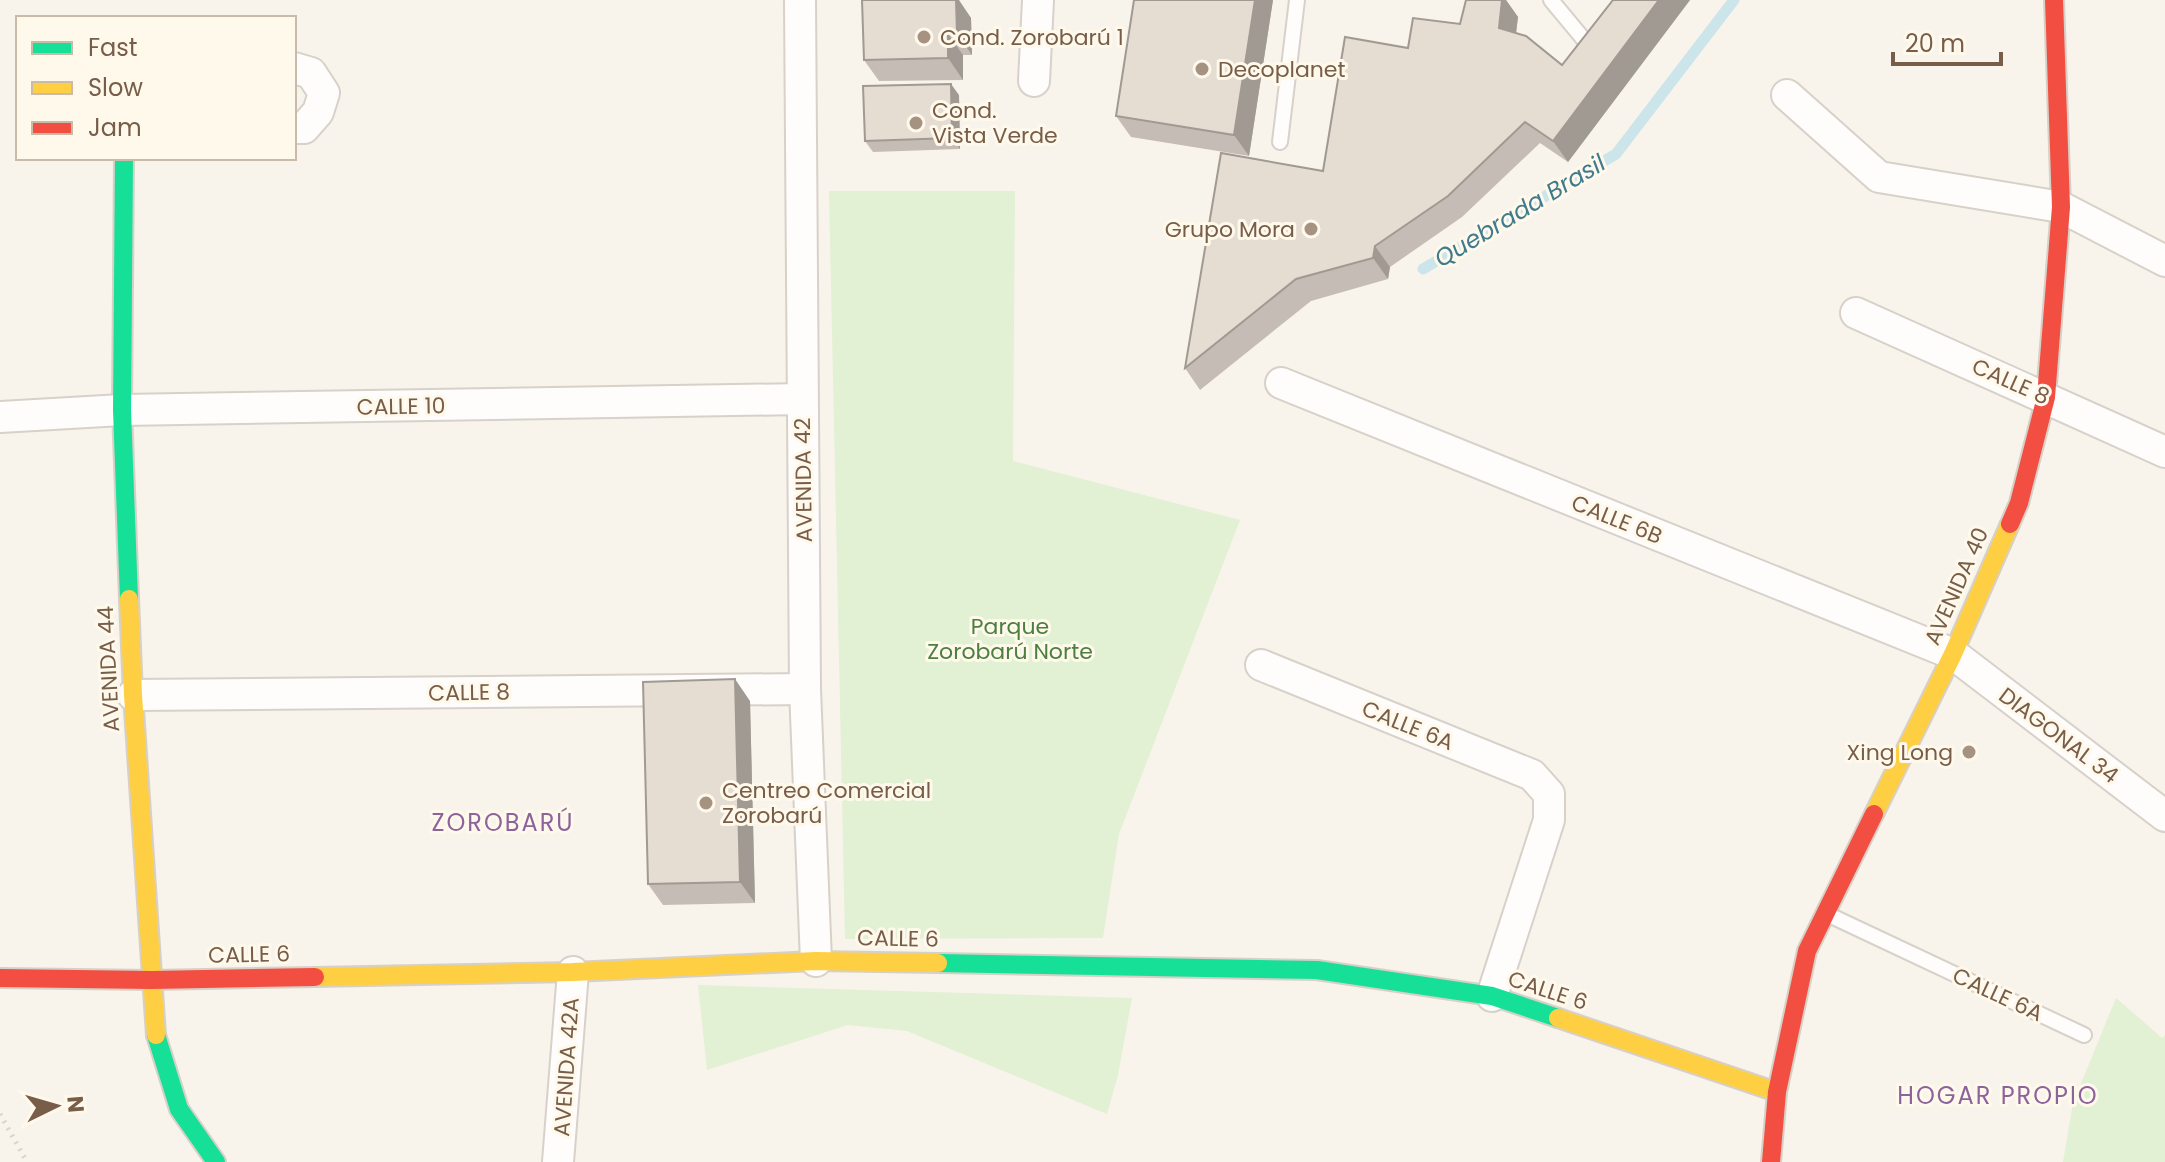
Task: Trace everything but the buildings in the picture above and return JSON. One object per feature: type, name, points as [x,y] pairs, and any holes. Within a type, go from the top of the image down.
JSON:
[{"type":"street","name":"AVENIDA 42","points":[[800,0],[805,689],[816,961]]},
{"type":"street","points":[[1034,81],[1038,0]]},
{"type":"street","name":"AVENIDA 40","points":[[1771,1162],[1777,1092],[1807,951],[1953,654],[2019,503],[2046,397],[2061,207],[2054,0]]},
{"type":"street","points":[[296,69],[311,73],[324,93],[318,112],[304,128],[296,128]]},
{"type":"street","points":[[1787,95],[1879,177],[2061,207],[2165,261]]},
{"type":"street","name":"AVENIDA 44","points":[[124,160],[122,410],[133,695],[156,1040],[179,1109],[216,1162]]},
{"type":"street","name":"CALLE 8","points":[[1856,313],[2165,452]]},
{"type":"street","name":"CALLE 6B","points":[[1281,383],[1953,654]]},
{"type":"street","name":"CALLE 10","points":[[0,417],[122,410],[802,399]]},
{"type":"street","name":"DIAGONAL 34","points":[[1953,654],[2165,816]]},
{"type":"street","name":"CALLE 6A","points":[[1261,665],[1532,775],[1549,794],[1549,820],[1492,996]]},
{"type":"street","name":"CALLE 8","points":[[133,695],[805,689]]},
{"type":"street","name":"CALLE 6","points":[[0,978],[152,980],[573,972],[816,961],[1317,970],[1492,996],[1777,1092]]},
{"type":"street","name":"AVENIDA 42A","points":[[558,1162],[573,972]]},
{"type":"lane","points":[[1280,142],[1297,0]]},
{"type":"lane","points":[[1551,0],[1590,47]]},
{"type":"lane","name":"CALLE 6A","points":[[1825,913],[2084,1035]]},
{"type":"path","points":[[0,1114],[27,1162]]},
{"type":"green space","name":"Parque Zorobarú Norte","points":[[829,191],[1015,191],[1013,461],[1240,520],[1119,834],[1103,938],[845,939]]},
{"type":"green space","points":[[698,985],[1132,998],[1118,1075],[1107,1114],[907,1031],[848,1025],[707,1070]]},
{"type":"green space","points":[[2116,998],[2162,1038],[2165,1035],[2165,1162],[2063,1162],[2073,1103]]},
{"type":"waterway","name":"Quebrada Brasil","points":[[1423,269],[1616,154],[1734,0]]},
{"type":"traffic: fast","points":[[124,160],[122,410],[129,599]]},
{"type":"traffic: fast","points":[[938,963],[1317,970],[1492,996],[1558,1018]]},
{"type":"traffic: fast","points":[[156,1035],[179,1109],[216,1162]]},
{"type":"traffic: slow","points":[[1874,814],[1953,654],[2010,524]]},
{"type":"traffic: slow","points":[[129,599],[156,1035]]},
{"type":"traffic: slow","points":[[315,977],[573,972],[816,961],[938,963]]},
{"type":"traffic: slow","points":[[1558,1018],[1777,1092]]},
{"type":"traffic: jam","points":[[2010,524],[2019,503],[2046,397],[2061,207],[2054,0]]},
{"type":"traffic: jam","points":[[1771,1162],[1777,1092],[1807,951],[1874,814]]},
{"type":"traffic: jam","points":[[0,978],[152,980],[315,977]]},
{"type":"place","name":"Cond. Zorobarú 1","points":[[924,37]]},
{"type":"place","name":"Decoplanet","points":[[1202,69]]},
{"type":"place","name":"Cond. Vista Verde","points":[[916,123]]},
{"type":"place","name":"Grupo Mora","points":[[1311,229]]},
{"type":"place","name":"Xing Long","points":[[1969,752]]},
{"type":"place","name":"Centreo Comercial Zorobarú","points":[[706,803]]},
{"type":"district","name":"ZOROBARÚ","points":[[503,823]]},
{"type":"district","name":"HOGAR PROPIO","points":[[1998,1096]]}]
